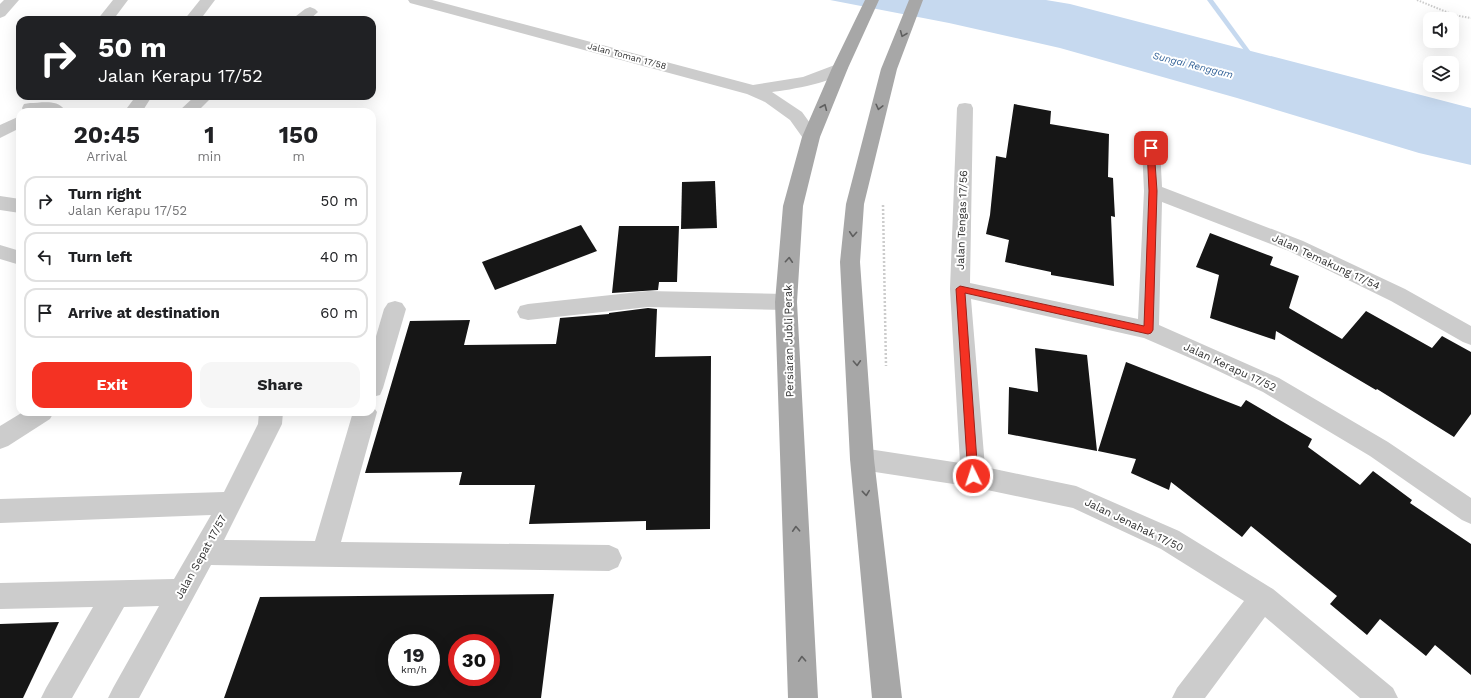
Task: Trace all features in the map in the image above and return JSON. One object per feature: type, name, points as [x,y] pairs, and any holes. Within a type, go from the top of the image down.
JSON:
[{"type":"main road","name":"Persiaran Jubli Perak","points":[[803,698],[786,302],[793,206],[811,137],[872,0]]},
{"type":"main road","points":[[886,698],[862,459],[850,262],[855,204],[889,69],[916,0]]},
{"type":"street","points":[[0,13],[12,0]]},
{"type":"street","points":[[108,16],[120,0]]},
{"type":"street","points":[[195,16],[208,0]]},
{"type":"street","name":"Jalan Toman 17/58","points":[[415,0],[753,90],[801,83],[824,77],[844,60]]},
{"type":"street","points":[[753,90],[771,98],[796,116],[811,137]]},
{"type":"street","points":[[192,108],[200,100]]},
{"type":"street","name":"Jalan Tengas 17/56","points":[[965,108],[960,289],[973,476]]},
{"type":"street","points":[[0,132],[16,119]]},
{"type":"street","points":[[1148,330],[1153,191],[1151,148]]},
{"type":"street","name":"Jalan Temakung 17/54","points":[[1153,191],[1296,246],[1398,295],[1471,336]]},
{"type":"street","points":[[0,203],[16,205]]},
{"type":"street","name":"Jalan Kerapu 17/52","points":[[960,289],[1148,330],[1271,385],[1379,450],[1471,512]]},
{"type":"street","points":[[528,312],[648,299],[786,302]]},
{"type":"street","points":[[376,374],[395,309]]},
{"type":"street","points":[[0,439],[36,416]]},
{"type":"street","name":"Jalan Sepat 17/57","points":[[123,698],[231,503],[270,424],[271,416]]},
{"type":"street","points":[[324,554],[364,416]]},
{"type":"street","name":"Jalan Jenahak 17/50","points":[[862,459],[973,476],[1076,497],[1170,540],[1263,598],[1384,698]]},
{"type":"street","points":[[0,511],[231,503]]},
{"type":"street","points":[[204,552],[609,558]]},
{"type":"street","points":[[0,596],[182,592]]},
{"type":"street","points":[[56,698],[117,593]]},
{"type":"street","points":[[1187,698],[1263,598]]},
{"type":"path","points":[[1417,0],[1454,15],[1471,18]]},
{"type":"path","points":[[882,200],[886,367]]},
{"type":"water","name":"Sungai Renggam","points":[[830,0],[1046,0],[1070,4],[1471,108],[1471,165],[1419,153],[1237,98],[1060,48],[949,23]]},
{"type":"building","points":[[1014,104],[1051,111],[1050,124],[1109,134],[1108,177],[1113,178],[1115,217],[1111,216],[1114,286],[1051,275],[1051,272],[1005,262],[1009,240],[986,234],[990,215],[996,156],[1006,158]]},
{"type":"building","points":[[715,181],[717,228],[681,229],[682,182]]},
{"type":"building","points":[[581,225],[597,251],[495,290],[482,262]]},
{"type":"building","points":[[619,226],[679,226],[677,282],[659,282],[658,290],[612,293]]},
{"type":"building","points":[[1210,233],[1273,257],[1270,265],[1299,276],[1289,308],[1342,339],[1366,311],[1432,348],[1442,336],[1471,352],[1471,414],[1454,437],[1377,389],[1376,390],[1276,331],[1275,340],[1210,318],[1219,275],[1196,267]]},
{"type":"building","points":[[648,308],[657,309],[655,357],[711,356],[710,529],[646,530],[646,521],[529,524],[535,485],[459,485],[462,472],[365,473],[410,321],[470,320],[464,345],[556,344],[560,318],[609,314]]},
{"type":"building","points":[[1035,348],[1087,355],[1097,451],[1008,434],[1009,387],[1038,392]]},
{"type":"building","points":[[1126,362],[1241,407],[1246,400],[1312,439],[1308,447],[1360,485],[1373,471],[1412,500],[1410,503],[1471,544],[1471,675],[1435,645],[1426,656],[1380,619],[1367,635],[1330,604],[1337,596],[1251,526],[1242,537],[1171,482],[1169,490],[1131,473],[1136,459],[1098,451]]},
{"type":"building","points":[[554,594],[541,698],[224,698],[260,597]]},
{"type":"building","points":[[59,622],[23,698],[0,698],[0,624]]},
{"type":"waterway","points":[[1210,0],[1254,60]]},
{"type":"route","points":[[973,476],[960,289],[1148,330],[1153,191],[1151,148]]}]
